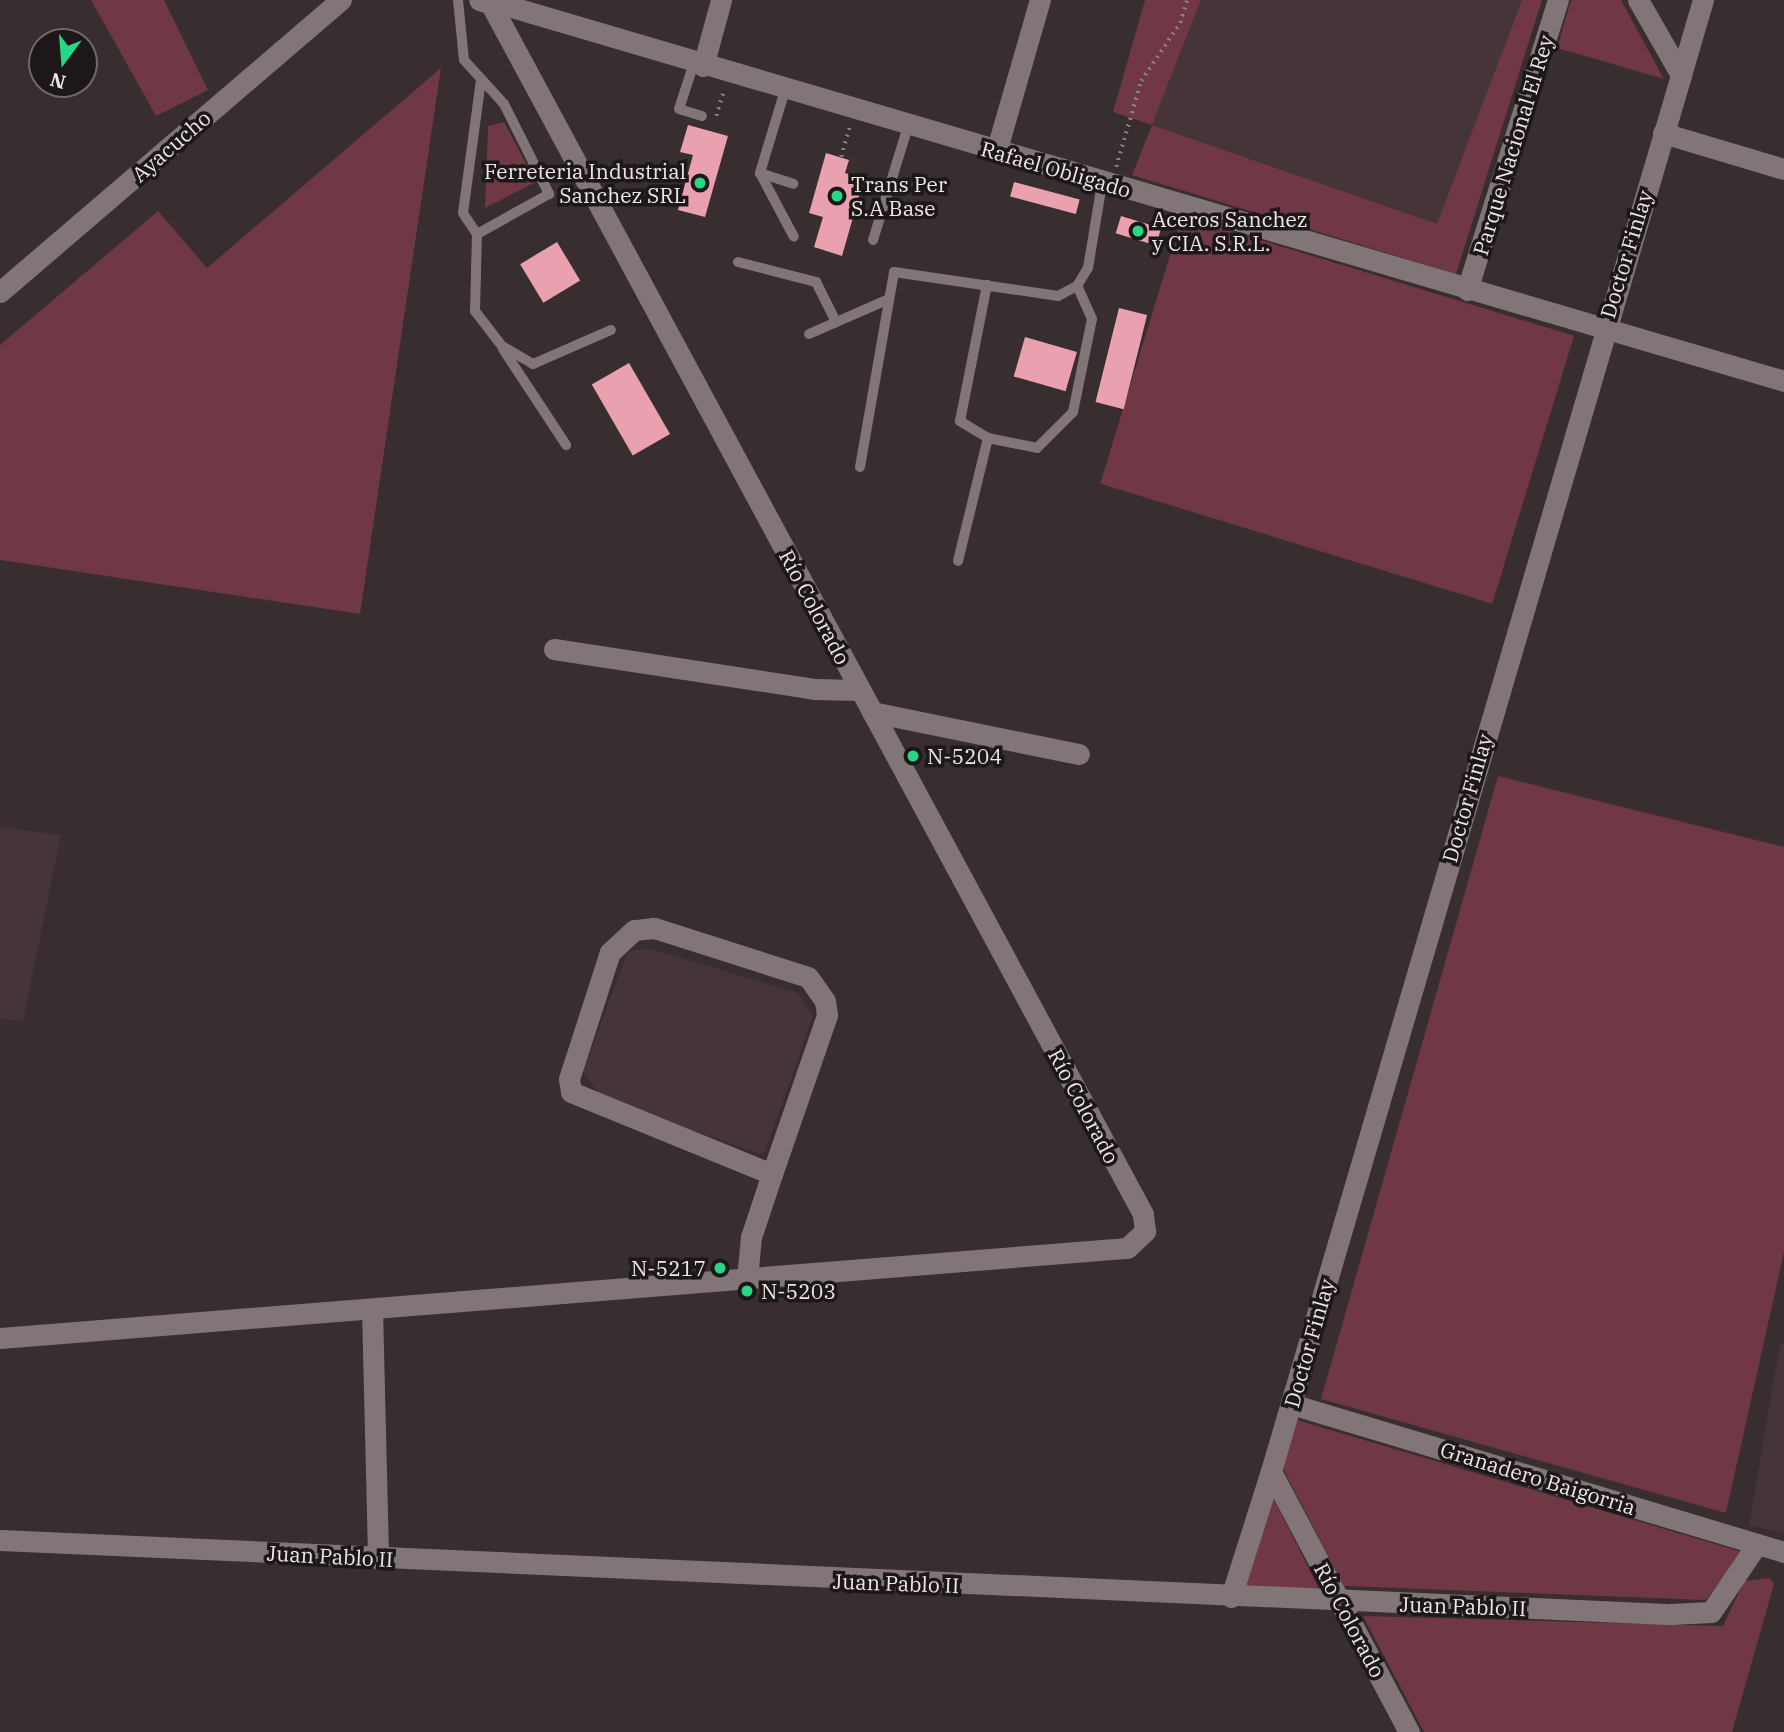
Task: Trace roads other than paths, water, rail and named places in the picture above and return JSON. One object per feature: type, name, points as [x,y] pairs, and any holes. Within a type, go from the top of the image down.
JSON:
[{"type":"street","name":"Ayacucho","points":[[0,292],[341,0]]},
{"type":"street","points":[[698,64],[721,0]]},
{"type":"street","points":[[996,152],[1040,0]]},
{"type":"street","name":"Parque Nacional El Rey","points":[[1467,290],[1558,0]]},
{"type":"street","points":[[1638,0],[1681,75]]},
{"type":"street","name":"Doctor Finlay","points":[[1231,1597],[1291,1404],[1603,330],[1703,0]]},
{"type":"street","name":"Rafael Obligado","points":[[486,1],[1784,381]]},
{"type":"street","name":"Río Colorado","points":[[486,1],[1143,1214],[1143,1237],[1126,1248],[747,1279]]},
{"type":"street","points":[[1663,133],[1784,169]]},
{"type":"street","points":[[554,649],[814,690],[860,690]]},
{"type":"street","points":[[872,712],[1079,754]]},
{"type":"street","points":[[0,1338],[747,1279],[751,1237],[827,1015],[818,986],[808,977],[654,928],[634,930],[610,952],[569,1079],[571,1092],[772,1174]]},
{"type":"street","points":[[372,1309],[378,1559]]},
{"type":"street","name":"Granadero Baigorria","points":[[1291,1404],[1784,1552]]},
{"type":"street","name":"Río Colorado","points":[[1271,1471],[1409,1732]]},
{"type":"street","name":"Juan Pablo II","points":[[0,1540],[1231,1597],[1711,1612],[1757,1544]]},
{"type":"lane","points":[[458,0],[464,60],[504,104],[549,194],[477,234]]},
{"type":"lane","points":[[698,64],[679,109],[702,116]]},
{"type":"lane","points":[[481,79],[463,213],[477,234],[475,311],[502,346],[566,445]]},
{"type":"lane","points":[[785,90],[760,173],[794,237]]},
{"type":"lane","points":[[873,240],[908,126]]},
{"type":"lane","points":[[760,173],[793,184]]},
{"type":"lane","points":[[860,467],[894,272],[1058,296],[1077,286],[1088,268],[1106,184]]},
{"type":"lane","points":[[737,262],[816,282],[836,322]]},
{"type":"lane","points":[[987,285],[960,421],[988,438],[1037,448],[1073,412],[1092,319],[1077,286]]},
{"type":"lane","points":[[809,334],[889,299]]},
{"type":"lane","points":[[502,346],[533,364],[611,330]]},
{"type":"lane","points":[[958,561],[988,438]]},
{"type":"place","name":"Ferreteria Industrial Sanchez SRL","points":[[700,183]]},
{"type":"place","name":"Trans Per S.A Base","points":[[837,196]]},
{"type":"place","name":"Aceros Sanchez y CIA. S.R.L.","points":[[1138,231]]},
{"type":"place","name":"N-5204","points":[[913,756]]},
{"type":"place","name":"N-5217","points":[[720,1268]]},
{"type":"place","name":"N-5203","points":[[747,1291]]}]
